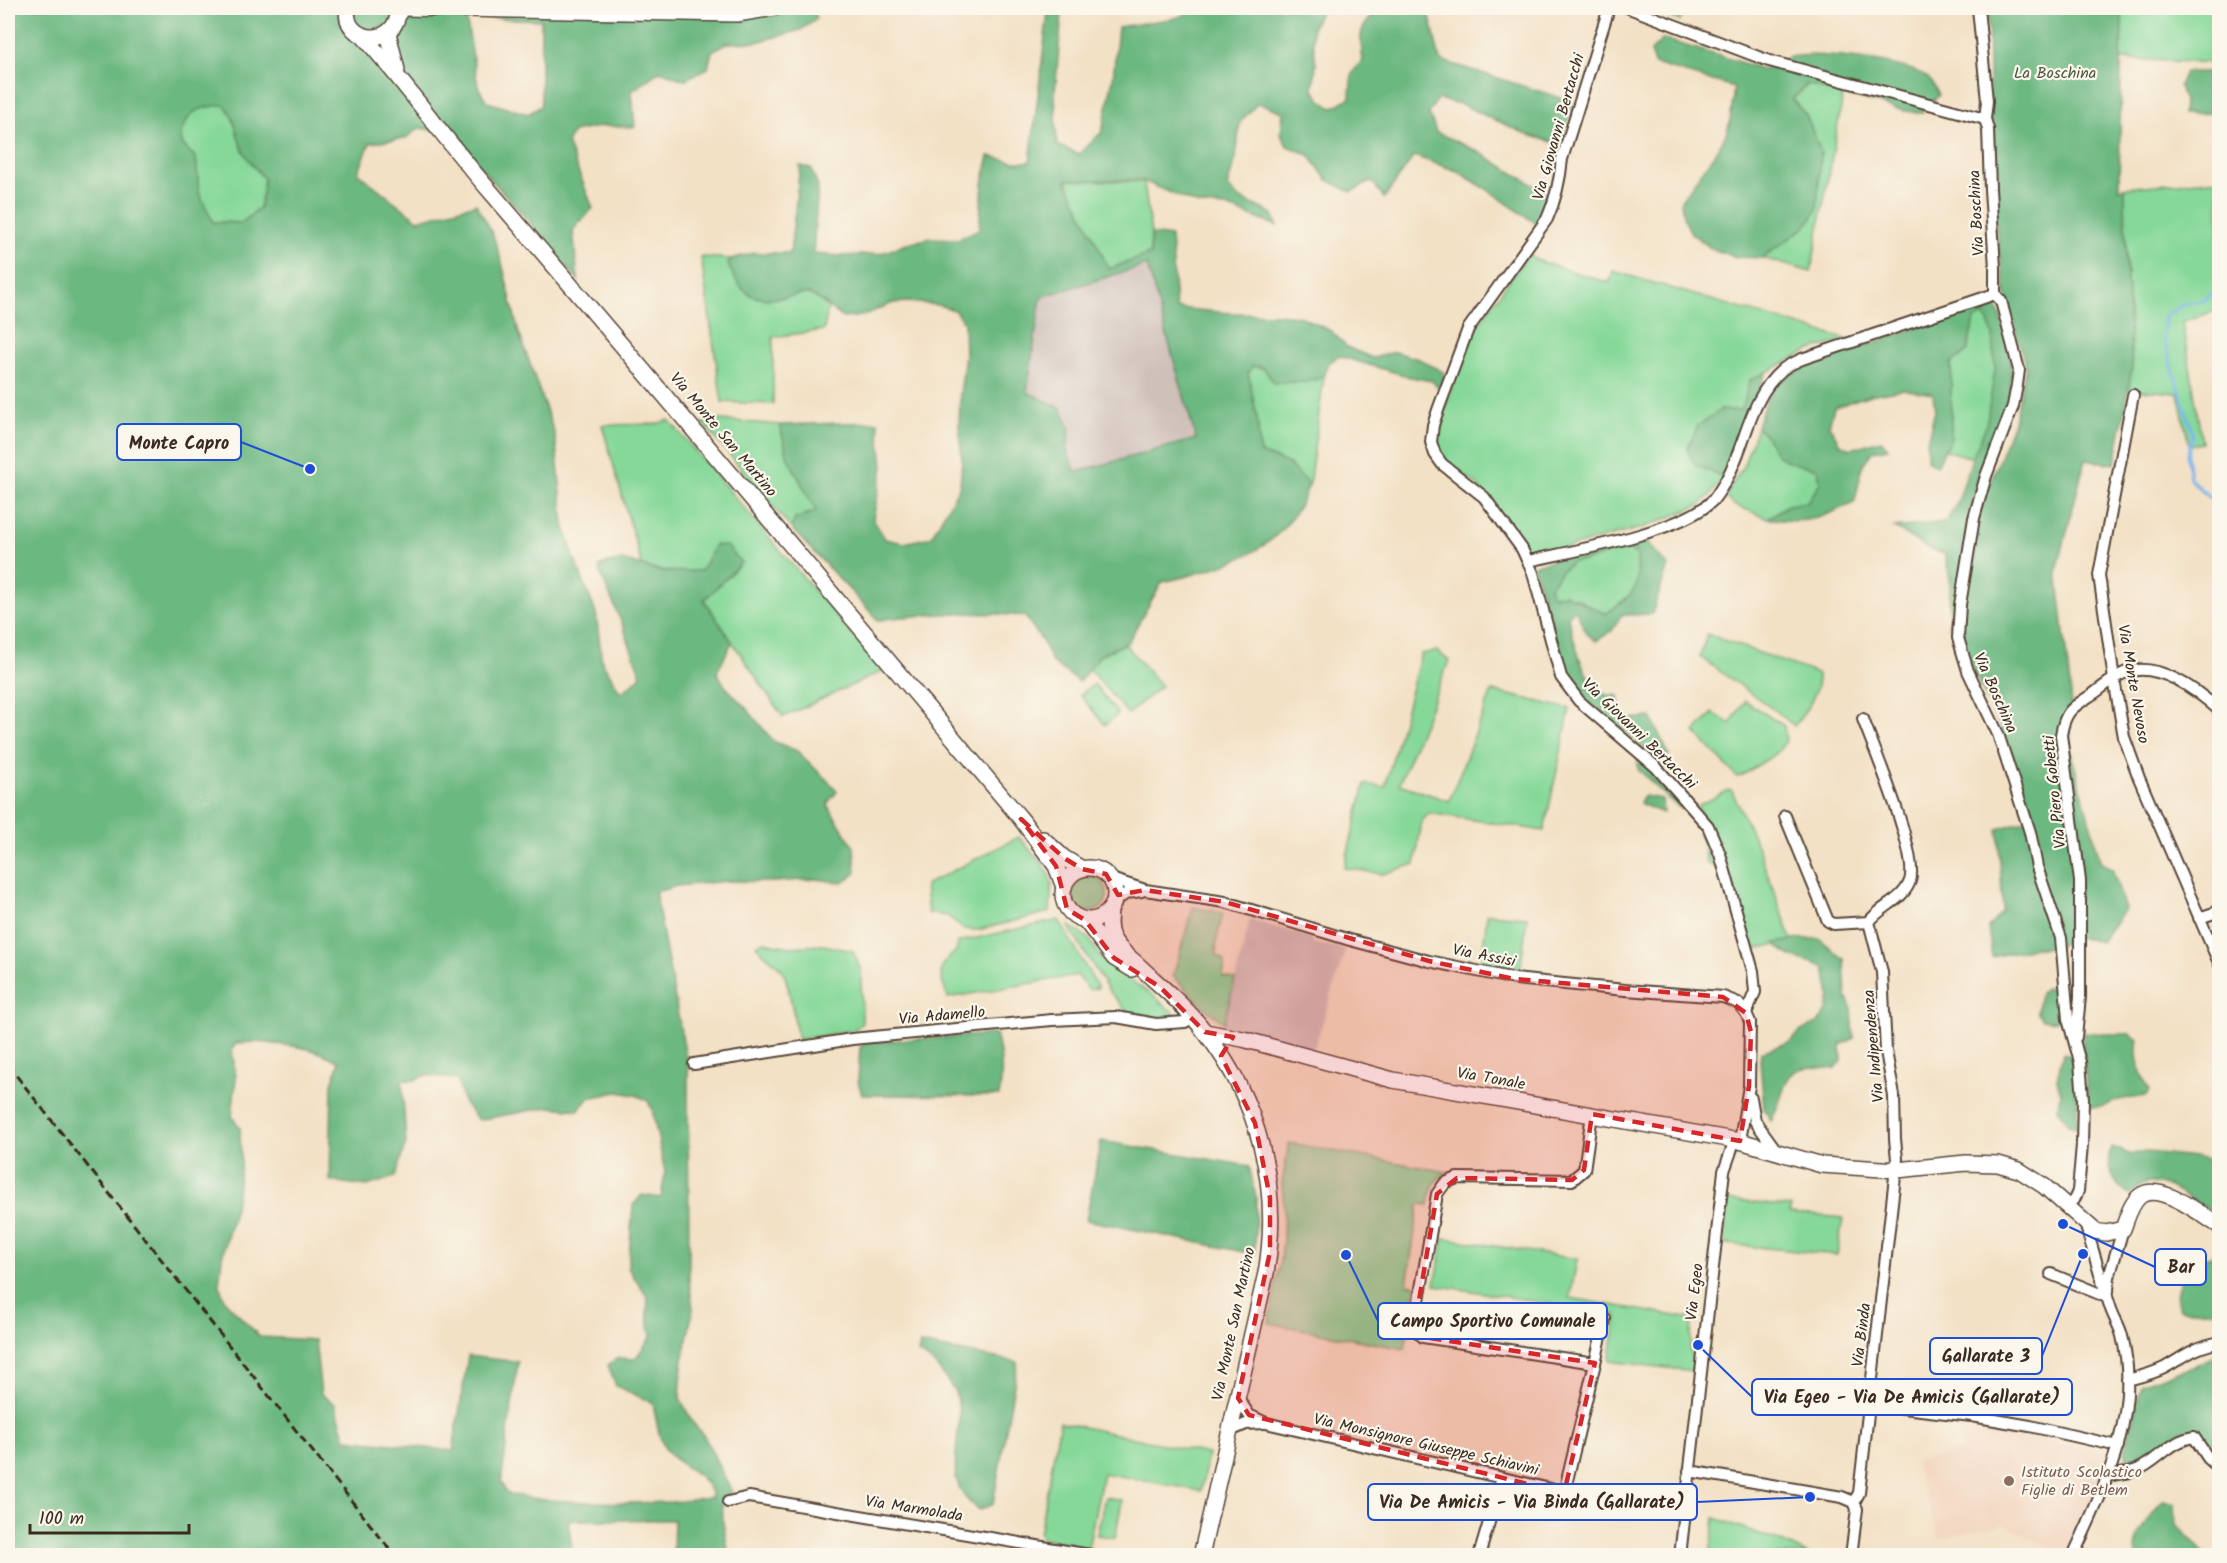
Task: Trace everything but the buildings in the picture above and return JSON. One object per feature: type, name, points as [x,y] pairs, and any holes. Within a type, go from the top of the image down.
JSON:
[{"type":"street","points":[[363,36],[372,38],[388,33],[395,26],[399,8]]},
{"type":"street","points":[[405,8],[737,14],[774,8]]},
{"type":"street","name":"Via Giovanni Bertacchi","points":[[1609,8],[1562,159],[1560,182],[1553,206],[1547,219],[1468,329],[1433,425],[1431,442],[1442,464],[1484,497],[1522,549],[1533,573],[1561,677],[1579,701],[1656,767],[1708,826],[1720,854],[1753,971],[1755,992],[1746,1013]]},
{"type":"street","points":[[1629,8],[1769,61],[1985,119]]},
{"type":"street","name":"Via Boschina","points":[[1978,8],[1987,101],[1985,119],[1988,129],[1995,294],[2001,301],[2019,370],[2013,406],[1986,476],[1974,518],[1960,605],[1958,638],[1968,671],[1998,734],[2030,832],[2037,867],[2061,938],[2068,1019],[2080,1062],[2083,1100],[2078,1191],[2074,1200],[2068,1205]]},
{"type":"street","name":"Via Monte San Martino","points":[[346,9],[349,22],[355,30],[397,73],[472,171],[679,410],[1021,819],[1056,866],[1064,887],[1064,902],[1067,909],[1072,915],[1085,920],[1114,958],[1160,987]]},
{"type":"street","name":"Via Monte San Martino","points":[[388,33],[397,73]]},
{"type":"street","points":[[1528,561],[1642,534],[1690,517],[1714,500],[1735,465],[1752,415],[1764,389],[1783,368],[1802,359],[1995,294]]},
{"type":"street","name":"Via Monte Nevoso","points":[[2133,395],[2099,575],[2114,679],[2124,737],[2135,768],[2220,965]]},
{"type":"street","name":"Via Piero Gobetti","points":[[2076,1045],[2080,997],[2080,881],[2061,735],[2064,719],[2072,707],[2114,679],[2125,673],[2147,670],[2188,687],[2220,711]]},
{"type":"street","points":[[1785,816],[1828,921],[1834,924],[1869,922],[1876,912],[1894,902],[1904,891],[1911,880],[1911,864],[1905,837],[1863,719]]},
{"type":"street","name":"Via Monte San Martino","points":[[1021,819],[1064,858],[1082,869],[1099,870],[1111,879],[1115,889],[1109,927],[1116,945],[1193,1017],[1205,1032],[1237,1080],[1255,1123],[1266,1164],[1270,1198],[1270,1252],[1201,1556]]},
{"type":"street","points":[[1064,887],[1071,876],[1082,869]]},
{"type":"street","name":"Via Assisi","points":[[1111,879],[1145,890],[1225,902],[1429,961],[1515,979],[1723,997],[1738,1004],[1746,1013]]},
{"type":"street","name":"Via Assisi","points":[[1113,906],[1127,893],[1145,890]]},
{"type":"street","points":[[1085,920],[1099,919],[1113,906]]},
{"type":"street","points":[[2199,918],[2220,911]]},
{"type":"street","name":"Via Indipendenza","points":[[1869,922],[1882,972],[1886,1050],[1894,1096],[1897,1170]]},
{"type":"street","points":[[1738,1140],[1749,1086],[1751,1032],[1746,1013]]},
{"type":"street","name":"Via Adamello","points":[[694,1064],[852,1039],[1052,1020],[1116,1017],[1156,1024],[1185,1022],[1193,1017]]},
{"type":"street","name":"Via Tonale","points":[[1205,1032],[1393,1080],[1738,1140],[1822,1165],[1897,1170],[1966,1163],[1998,1164],[2019,1170],[2068,1205],[2085,1222]]},
{"type":"street","points":[[1221,1056],[1226,1049],[1243,1040]]},
{"type":"street","points":[[1749,1086],[1755,1121],[1776,1150]]},
{"type":"street","points":[[1592,1114],[1584,1170],[1572,1180],[1457,1178],[1445,1184],[1437,1194],[1415,1323],[1418,1332],[1424,1337],[1595,1364]]},
{"type":"street","name":"Via Egeo","points":[[1680,1556],[1724,1171],[1738,1140]]},
{"type":"street","name":"Via Binda","points":[[1851,1556],[1857,1509],[1854,1502],[1859,1493],[1897,1170]]},
{"type":"street","points":[[2107,1297],[2109,1277],[2123,1229],[2133,1205],[2140,1196],[2149,1191],[2163,1193],[2220,1226]]},
{"type":"street","points":[[2085,1222],[2095,1231],[2106,1233],[2123,1229]]},
{"type":"street","points":[[2073,1556],[2109,1476],[2118,1446],[2128,1395],[2126,1354],[2122,1334],[2107,1297],[2085,1222]]},
{"type":"street","points":[[2051,1274],[2107,1297]]},
{"type":"street","points":[[1564,1493],[1605,1319]]},
{"type":"street","points":[[2127,1380],[2163,1368],[2198,1347],[2220,1342]]},
{"type":"street","name":"Via Monsignore Giuseppe Schiavini","points":[[1238,1398],[1250,1415],[1266,1423],[1619,1505],[1685,1514]]},
{"type":"street","points":[[1869,1404],[1972,1416],[2030,1426],[2118,1446]]},
{"type":"street","name":"Via Monsignore Giuseppe Schiavini","points":[[1230,1431],[1246,1424],[1266,1423]]},
{"type":"street","points":[[2109,1476],[2138,1469],[2175,1443],[2194,1437],[2208,1458],[2220,1468]]},
{"type":"street","points":[[1689,1471],[1842,1497],[1854,1502]]},
{"type":"street","points":[[1479,1556],[1502,1478]]},
{"type":"street","name":"Via Marmolada","points":[[728,1502],[749,1497],[1096,1556]]},
{"type":"highlighted area","points":[[1021,819],[1064,858],[1082,869],[1106,874],[1118,895],[1145,890],[1225,902],[1429,961],[1515,979],[1723,997],[1746,1013],[1751,1032],[1749,1086],[1740,1141],[1592,1114],[1584,1170],[1572,1180],[1457,1178],[1437,1194],[1415,1324],[1418,1332],[1423,1337],[1595,1363],[1564,1493],[1249,1415],[1238,1398],[1270,1252],[1270,1198],[1255,1123],[1221,1056],[1233,1037],[1205,1032],[1160,987],[1114,958],[1085,920],[1067,909],[1056,866]]},
{"type":"shaded area","points":[[1147,265],[1196,439],[1076,472],[1067,452],[1070,428],[1027,392],[1041,297]]},
{"type":"shaded area","points":[[1250,919],[1312,938],[1313,943],[1346,949],[1313,1052],[1223,1028]]},
{"type":"shaded area","name":"Istituto Scolastico Figlie di Betlem","points":[[1957,1421],[2107,1452],[2093,1500],[2068,1555],[2062,1555],[2004,1524],[1939,1539],[1914,1462],[1963,1451]]},
{"type":"green space","points":[[8,8],[814,8],[816,19],[801,30],[757,42],[727,43],[712,51],[708,68],[684,80],[660,71],[632,91],[635,127],[602,126],[573,132],[567,143],[593,208],[573,230],[578,280],[478,165],[457,134],[419,128],[406,138],[370,143],[358,173],[418,220],[476,204],[492,232],[518,330],[555,435],[564,524],[573,555],[596,613],[602,662],[621,693],[641,676],[599,570],[601,565],[622,560],[663,572],[701,571],[715,545],[727,546],[741,563],[704,600],[732,642],[717,672],[725,686],[773,741],[797,751],[834,787],[837,792],[829,801],[828,806],[854,847],[856,873],[843,883],[817,879],[773,882],[727,881],[677,886],[655,892],[688,1068],[689,1280],[693,1309],[682,1365],[680,1398],[693,1423],[704,1436],[732,1492],[722,1497],[723,1523],[729,1555],[673,1555],[674,1520],[568,1520],[573,1555],[8,1556]],"holes":[[[466,17],[541,20],[541,106],[528,114],[487,102],[478,87]],[[224,105],[233,121],[244,152],[264,179],[260,207],[242,223],[213,222],[199,193],[196,158],[183,145],[180,135],[191,114],[201,109]],[[257,1042],[300,1047],[339,1062],[332,1084],[330,1181],[367,1186],[395,1177],[406,1143],[402,1080],[414,1080],[426,1075],[457,1079],[464,1103],[478,1120],[549,1107],[578,1110],[589,1098],[617,1092],[636,1095],[647,1100],[652,1109],[665,1172],[661,1198],[642,1195],[633,1205],[628,1268],[648,1298],[647,1313],[651,1337],[635,1359],[618,1358],[608,1365],[616,1386],[653,1403],[659,1434],[666,1450],[704,1481],[712,1497],[671,1502],[584,1502],[533,1498],[505,1491],[501,1483],[518,1362],[468,1356],[453,1451],[346,1439],[335,1404],[321,1394],[315,1340],[260,1337],[225,1301],[219,1284],[222,1257],[235,1207],[241,1162],[240,1128],[232,1116],[236,1078],[232,1050],[236,1043]]]},
{"type":"green space","points":[[1200,8],[1322,8],[1312,29],[1316,65],[1313,89],[1321,100],[1332,108],[1350,98],[1353,73],[1363,61],[1362,31],[1380,8],[1428,8],[1440,60],[1574,102],[1560,144],[1528,135],[1460,104],[1437,99],[1429,113],[1436,132],[1477,151],[1552,196],[1538,225],[1457,171],[1414,156],[1384,198],[1372,181],[1351,192],[1327,180],[1309,155],[1287,146],[1281,133],[1283,112],[1258,103],[1240,122],[1236,158],[1227,186],[1239,198],[1273,214],[1277,226],[1226,207],[1199,205],[1141,180],[1066,180],[1109,269],[1150,254],[1151,234],[1171,237],[1176,308],[1302,317],[1331,331],[1347,347],[1372,358],[1395,352],[1419,359],[1445,373],[1440,390],[1432,381],[1410,377],[1339,356],[1329,363],[1324,377],[1305,382],[1274,383],[1263,367],[1253,366],[1248,373],[1257,418],[1260,453],[1287,463],[1309,485],[1301,503],[1292,518],[1270,541],[1242,558],[1162,582],[1128,642],[1100,655],[1079,682],[1052,662],[1041,639],[1025,616],[952,614],[878,620],[791,528],[795,519],[816,511],[788,458],[780,425],[878,422],[883,467],[873,519],[885,539],[904,543],[931,537],[960,486],[962,460],[959,428],[965,355],[964,322],[954,310],[938,305],[893,303],[862,316],[843,318],[822,301],[808,294],[764,299],[749,294],[743,289],[737,283],[728,264],[731,259],[754,253],[790,253],[800,166],[811,168],[818,187],[813,254],[842,256],[879,254],[930,238],[958,239],[979,229],[983,184],[989,156],[1015,162],[1030,162],[1048,12],[1062,13],[1055,92],[1057,145],[1079,154],[1102,132],[1113,79],[1118,27],[1176,18]],"holes":[[[1147,265],[1196,439],[1076,472],[1067,452],[1070,428],[1061,408],[1027,392],[1041,297]]]},
{"type":"green space","points":[[1646,8],[1685,8],[1680,21]]},
{"type":"green space","name":"La Boschina","points":[[1988,8],[2122,8],[2119,189],[2125,188],[2132,368],[2115,464],[2085,460],[2057,571],[2071,695],[2070,749],[2101,863],[2112,868],[2125,909],[2101,942],[2077,937],[2053,948],[2033,948],[1992,957],[1988,928],[2003,911],[1998,829],[2029,819],[2002,730],[1969,662],[1961,637],[1962,607],[1981,506],[2014,421],[2026,367],[2007,301],[1994,214]]},
{"type":"green space","points":[[2122,8],[2219,8],[2219,63],[2121,59]]},
{"type":"green space","points":[[1663,39],[1766,70],[1787,58],[1818,55],[1895,65],[1925,76],[1939,95],[1923,112],[1910,112],[1808,84],[1792,100],[1806,115],[1821,152],[1817,211],[1805,227],[1762,258],[1736,257],[1712,249],[1691,233],[1683,217],[1681,200],[1726,134],[1731,117],[1734,87],[1654,64],[1650,52]]},
{"type":"green space","points":[[2185,72],[2219,72],[2219,113],[2183,114],[2184,101],[2179,86]]},
{"type":"green space","points":[[1809,84],[1843,96],[1811,272],[1762,258],[1805,227],[1806,115],[1792,99]]},
{"type":"green space","points":[[224,104],[231,114],[244,152],[264,179],[260,207],[242,223],[213,222],[199,193],[196,158],[183,145],[180,134],[191,114],[201,108]]},
{"type":"green space","points":[[2219,179],[2219,310],[2183,321],[2202,443],[2189,445],[2178,393],[2128,389],[2132,368],[2125,188]]},
{"type":"green space","points":[[1065,180],[1144,182],[1151,234],[1150,254],[1109,269]]},
{"type":"green space","points":[[1529,253],[1536,260],[1609,283],[1613,271],[1848,340],[1810,350],[1751,380],[1741,410],[1720,410],[1695,465],[1724,477],[1700,505],[1645,527],[1529,558],[1489,499],[1474,482],[1447,464],[1438,452],[1436,439],[1457,370],[1474,330]]},
{"type":"green space","points":[[701,257],[731,259],[728,264],[733,274],[749,294],[774,298],[806,294],[814,296],[828,307],[824,330],[773,337],[773,404],[722,402]]},
{"type":"green space","points":[[1992,302],[1997,308],[2008,341],[2011,385],[2003,418],[1981,471],[1975,492],[1962,560],[1958,603],[1949,626],[1950,579],[1945,554],[1924,546],[1894,528],[1946,522],[1958,501],[1986,426],[1995,371],[1993,335],[1985,315],[1974,320],[1967,352],[1951,363],[1951,437],[1937,466],[1927,460],[1927,441],[1935,411],[1933,394],[1902,389],[1870,395],[1834,407],[1829,425],[1840,444],[1850,449],[1881,440],[1888,448],[1873,451],[1863,464],[1855,501],[1813,519],[1793,521],[1768,518],[1788,505],[1808,502],[1820,483],[1818,469],[1785,460],[1774,450],[1765,434],[1757,427],[1765,404],[1774,388],[1796,371]]},
{"type":"green space","points":[[1985,315],[1993,335],[1995,371],[1986,426],[1973,458],[1945,450],[1951,437],[1951,363],[1967,352],[1974,319]]},
{"type":"green space","points":[[1253,366],[1305,382],[1324,377],[1309,485],[1287,463],[1260,453],[1257,418],[1248,373]]},
{"type":"green space","points":[[1766,372],[1724,477],[1695,465],[1687,450],[1698,426],[1720,410],[1741,410],[1750,380]]},
{"type":"green space","points":[[708,419],[780,425],[788,458],[816,511],[795,519],[791,528],[703,423]]},
{"type":"green space","points":[[669,420],[883,671],[783,717],[704,600],[741,563],[679,572],[642,566],[602,425],[656,424]]},
{"type":"green space","points":[[1757,427],[1794,463],[1818,469],[1820,483],[1808,502],[1788,505],[1768,518],[1734,505],[1725,496],[1743,467]]},
{"type":"green space","points":[[1643,538],[1668,566],[1652,614],[1621,615],[1612,631],[1596,641],[1586,633],[1576,610],[1568,617],[1580,660],[1590,680],[1605,694],[1619,696],[1618,711],[1628,719],[1651,717],[1669,755],[1658,762],[1631,736],[1587,701],[1572,685],[1566,675],[1533,565]],"holes":[[[1628,550],[1637,554],[1638,577],[1634,590],[1624,601],[1606,614],[1565,594],[1553,596],[1549,588],[1561,571],[1573,562]]]},
{"type":"green space","points":[[1628,550],[1637,554],[1638,577],[1634,590],[1606,614],[1591,608],[1578,598],[1553,596],[1549,588],[1561,571],[1573,562]]},
{"type":"green space","points":[[1707,634],[1818,674],[1814,695],[1794,726],[1700,657]]},
{"type":"green space","points":[[1125,644],[1161,686],[1128,714],[1089,669],[1100,655]]},
{"type":"green space","points":[[1437,651],[1449,661],[1399,784],[1449,801],[1492,691],[1570,709],[1544,831],[1429,813],[1422,821],[1415,864],[1383,874],[1344,868],[1365,784],[1385,787],[1421,654]]},
{"type":"green space","points":[[1094,684],[1118,714],[1105,725],[1080,695]]},
{"type":"green space","points":[[1745,701],[1784,726],[1786,741],[1777,753],[1737,777],[1695,732],[1713,713],[1730,724]]},
{"type":"green space","points":[[1638,758],[1675,795],[1693,818],[1672,802],[1638,769]]},
{"type":"green space","points":[[1729,790],[1732,791],[1756,843],[1792,940],[1756,949],[1747,938],[1698,808],[1699,805]]},
{"type":"green space","points":[[1644,796],[1662,799],[1663,813],[1641,804]]},
{"type":"green space","points":[[1693,818],[1699,821],[1710,841],[1719,869],[1706,863],[1703,843]]},
{"type":"green space","points":[[1019,837],[1047,870],[1052,883],[1050,912],[978,930],[963,929],[948,916],[928,913],[925,885]]},
{"type":"green space","points":[[1089,876],[1101,882],[1107,894],[1101,906],[1089,912],[1077,906],[1071,894],[1077,882]]},
{"type":"green space","points":[[1193,907],[1223,913],[1216,942],[1217,956],[1225,961],[1223,977],[1235,979],[1224,1023],[1203,1007],[1173,976]]},
{"type":"green space","points":[[1487,914],[1527,917],[1520,973],[1481,966]]},
{"type":"green space","points":[[1059,920],[1098,988],[1089,990],[1077,975],[948,998],[941,971],[945,961],[957,950],[958,942]]},
{"type":"green space","points":[[1069,925],[1089,939],[1103,961],[1155,997],[1175,1014],[1171,1018],[1162,1019],[1127,1011],[1109,991]]},
{"type":"green space","points":[[1820,939],[1844,959],[1846,997],[1852,1009],[1854,1038],[1841,1045],[1842,1061],[1835,1069],[1804,1068],[1795,1071],[1789,1077],[1771,1121],[1764,1109],[1761,1052],[1790,1042],[1801,1031],[1819,1022],[1827,1011],[1830,996],[1825,968],[1786,953],[1775,943]]},
{"type":"green space","points":[[764,942],[790,947],[823,945],[853,951],[861,971],[862,1023],[854,1030],[798,1040],[784,974],[756,945]]},
{"type":"green space","points":[[2046,988],[2055,990],[2061,995],[2062,1015],[2057,1021],[2042,1019],[2037,1012],[2040,993]]},
{"type":"green space","points":[[2085,1032],[2130,1034],[2138,1040],[2138,1059],[2149,1090],[2147,1095],[2102,1106],[2091,1106],[2088,1102],[2082,1039]]},
{"type":"green space","points":[[996,1034],[1001,1065],[999,1096],[862,1095],[858,1081],[860,1047],[868,1042]]},
{"type":"green space","points":[[2063,1053],[2073,1057],[2077,1083],[2077,1128],[2068,1124],[2058,1109],[2060,1091],[2057,1079]]},
{"type":"green space","points":[[1101,1141],[1249,1166],[1256,1197],[1255,1254],[1086,1220]]},
{"type":"green space","points":[[1289,1143],[1448,1172],[1439,1178],[1434,1186],[1429,1205],[1419,1204],[1407,1284],[1416,1285],[1405,1349],[1269,1323],[1283,1244],[1282,1184]]},
{"type":"green space","points":[[2112,1147],[2129,1154],[2147,1152],[2212,1161],[2219,1199],[2219,1217],[2181,1194],[2159,1184],[2141,1185],[2130,1195],[2119,1186],[2112,1174],[2109,1160]]},
{"type":"green space","points":[[1727,1200],[1791,1207],[1790,1213],[1843,1218],[1837,1255],[1725,1244]]},
{"type":"green space","points":[[1444,1238],[1577,1259],[1570,1298],[1692,1319],[1690,1355],[1695,1356],[1693,1371],[1609,1361],[1617,1315],[1435,1285]]},
{"type":"green space","points":[[2219,1253],[2219,1312],[2179,1309],[2177,1289],[2180,1281],[2192,1266]]},
{"type":"green space","points":[[920,1344],[1018,1362],[993,1504],[980,1510],[966,1498],[958,1485],[955,1470],[959,1423],[954,1390],[934,1364],[918,1353]]},
{"type":"green space","points":[[2219,1353],[2219,1446],[2190,1428],[2149,1449],[2129,1464],[2125,1451],[2141,1384],[2192,1367]]},
{"type":"green space","points":[[1060,1422],[1208,1454],[1201,1491],[1103,1473],[1088,1548],[1041,1538],[1039,1534]]},
{"type":"green space","points":[[1105,1497],[1122,1500],[1115,1538],[1097,1535]]},
{"type":"green space","points":[[2163,1501],[2175,1504],[2176,1524],[2206,1555],[2136,1555],[2135,1548],[2139,1533]]},
{"type":"green space","points":[[1715,1518],[1777,1540],[1809,1555],[1710,1555]]},
{"type":"waterway","points":[[2220,282],[2205,301],[2186,303],[2165,316],[2163,337],[2193,434],[2187,455],[2190,478],[2220,506]]},
{"type":"railway","points":[[8,1065],[395,1556]]},
{"type":"place","name":"Monte Capro","points":[[310,469]]},
{"type":"place","name":"Bar","points":[[2063,1224]]},
{"type":"place","name":"Gallarate 3","points":[[2083,1254]]},
{"type":"place","name":"Campo Sportivo Comunale","points":[[1346,1255]]},
{"type":"place","name":"Via Egeo - Via De Amicis (Gallarate)","points":[[1698,1345]]},
{"type":"place","name":"Istituto Scolastico Figlie di Betlem","points":[[2009,1481]]},
{"type":"place","name":"Via De Amicis - Via Binda (Gallarate)","points":[[1810,1497]]}]
